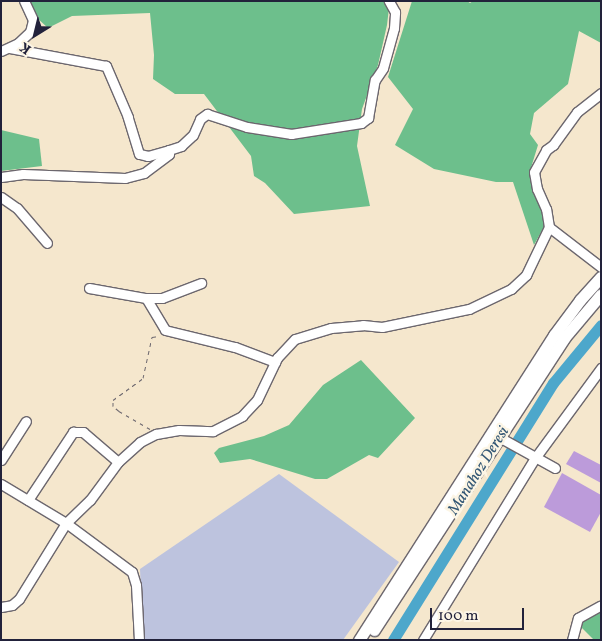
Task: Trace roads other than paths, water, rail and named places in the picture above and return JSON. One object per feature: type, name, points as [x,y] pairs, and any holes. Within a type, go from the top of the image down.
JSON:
[{"type":"main road","points":[[359,640],[554,335],[580,300],[601,277]]},
{"type":"main road","points":[[367,640],[501,438],[564,338],[601,294]]},
{"type":"street","points":[[6,50],[30,32],[33,20],[24,1]]},
{"type":"street","points":[[6,50],[106,66],[128,117],[139,154],[148,156],[181,146],[193,135],[200,119],[207,114],[247,127],[291,134],[361,123],[368,118],[375,80],[383,68],[394,28],[395,12],[389,1]]},
{"type":"street","points":[[1,607],[12,605],[18,599],[37,566],[66,523],[90,500],[118,462],[140,442],[154,435],[179,430],[213,431],[231,424],[258,400],[275,362],[287,345],[308,334],[331,328],[363,325],[382,327],[470,309],[511,289],[526,274],[548,227],[546,209],[537,189],[534,172],[546,150],[553,145],[577,112],[601,93]]},
{"type":"street","points":[[1,177],[23,174],[125,178],[144,173],[170,154],[169,150]]},
{"type":"street","points":[[1,197],[17,208],[47,243]]},
{"type":"street","points":[[548,227],[601,267]]},
{"type":"street","points":[[89,288],[146,298],[162,298],[201,283]]},
{"type":"street","points":[[146,298],[165,330],[169,332],[235,347],[275,362]]},
{"type":"street","points":[[423,640],[533,457],[601,368]]},
{"type":"street","points":[[1,460],[26,421]]},
{"type":"street","points":[[28,500],[73,432],[83,432],[118,462]]},
{"type":"street","points":[[501,438],[556,468]]},
{"type":"street","points":[[1,484],[66,523],[132,572],[136,585],[139,640]]},
{"type":"street","points":[[572,640],[578,618],[601,605]]},
{"type":"waterway","name":"Manahoz Deresi","points":[[393,640],[553,383],[601,325]]}]
